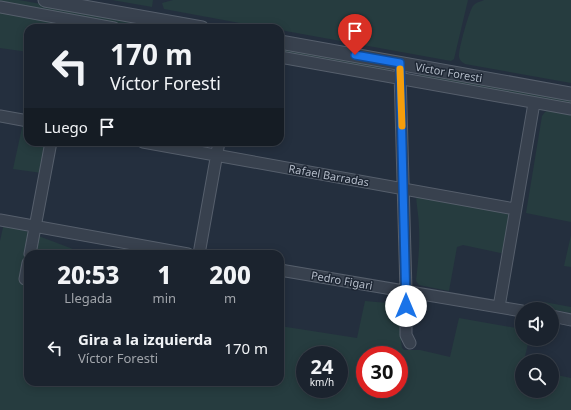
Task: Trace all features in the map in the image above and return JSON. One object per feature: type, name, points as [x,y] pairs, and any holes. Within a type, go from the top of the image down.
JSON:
[{"type":"street","points":[[45,0],[180,24]]},
{"type":"street","points":[[0,7],[70,24]]},
{"type":"street","name":"Víctor Foresti","points":[[284,43],[571,94]]},
{"type":"street","name":"Víctor Foresti","points":[[284,58],[571,109]]},
{"type":"street","points":[[400,63],[404,189],[406,335],[410,342]]},
{"type":"street","points":[[499,307],[534,103]]},
{"type":"street","points":[[0,116],[24,120]]},
{"type":"street","points":[[31,250],[50,146]]},
{"type":"street","name":"Rafael Barradas","points":[[166,146],[515,209]]},
{"type":"street","points":[[200,250],[218,146]]},
{"type":"street","points":[[0,220],[166,250]]},
{"type":"street","name":"Pedro Figari","points":[[284,271],[515,310]]},
{"type":"street","points":[[559,317],[571,320]]},
{"type":"green space","points":[[0,0],[19,0],[151,24],[112,24],[0,4]]},
{"type":"green space","points":[[112,0],[153,0],[152,7]]},
{"type":"green space","points":[[173,0],[468,0],[454,59],[451,61],[284,31],[284,24],[245,24],[164,9],[162,3]]},
{"type":"green space","points":[[484,0],[571,0],[571,83],[465,64],[461,61],[459,53],[471,9],[474,5]]},
{"type":"green space","points":[[0,10],[77,24],[24,24],[24,51],[0,48]]},
{"type":"green space","points":[[284,48],[389,67],[390,70],[386,72],[284,54]]},
{"type":"green space","points":[[421,73],[571,100],[571,106],[419,80],[418,76]]},
{"type":"green space","points":[[549,110],[571,115],[571,222],[526,213],[542,116]]},
{"type":"green space","points":[[23,123],[24,146],[54,146],[49,174],[13,169]]},
{"type":"green space","points":[[416,193],[510,208],[510,255],[463,245],[457,247],[449,291],[419,285],[416,281],[419,254],[419,219]]},
{"type":"green space","points":[[4,223],[73,249],[24,250],[24,386],[284,386],[284,327],[357,338],[365,301],[388,303],[400,312],[402,346],[356,346],[356,398],[408,398],[408,350],[420,350],[450,357],[459,318],[515,328],[515,346],[527,346],[526,354],[515,354],[515,398],[559,398],[559,375],[571,378],[571,410],[0,410],[0,241]]},
{"type":"green space","points":[[571,235],[571,267],[564,266]]},
{"type":"green space","points":[[559,305],[571,307],[571,313],[559,311]]},
{"type":"slow traffic","points":[[400,69],[402,126]]},
{"type":"route","points":[[355,55],[400,63],[406,306]]}]
